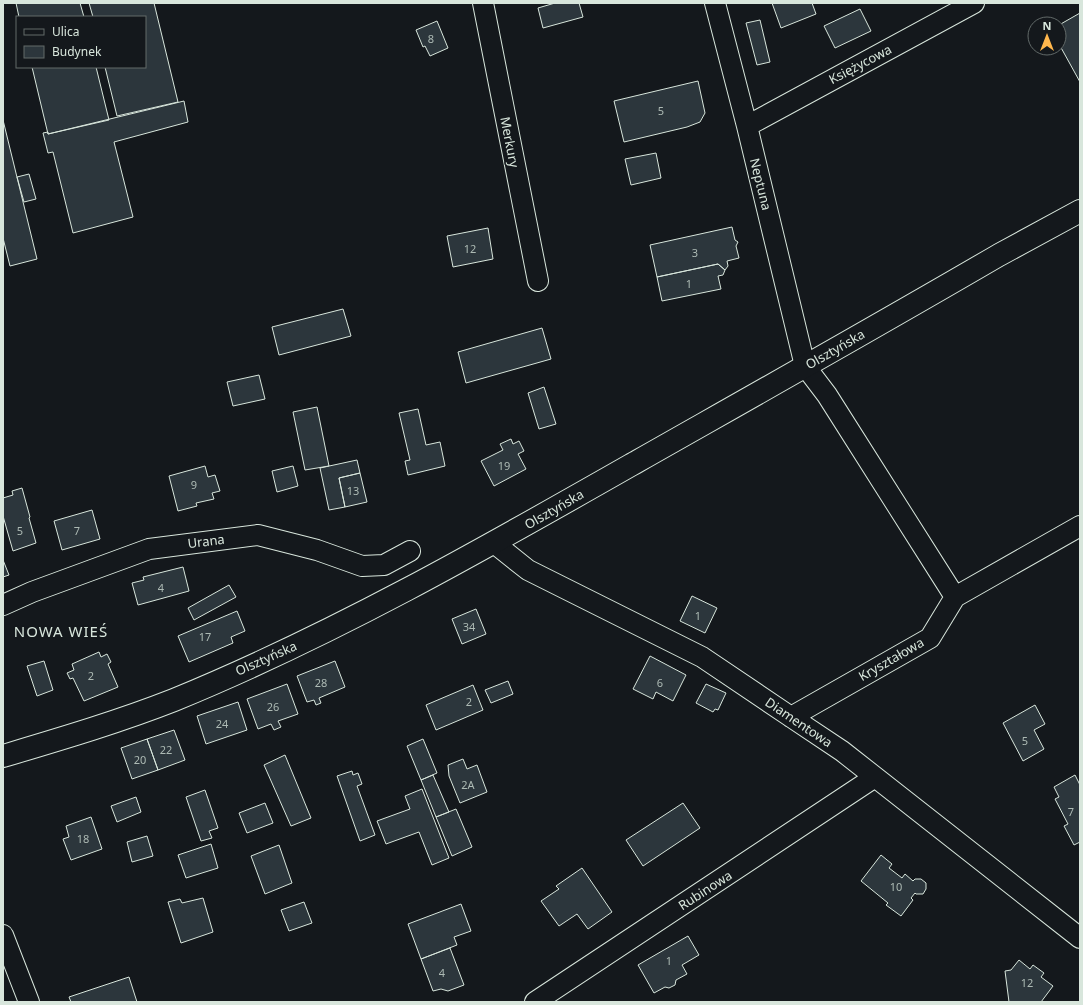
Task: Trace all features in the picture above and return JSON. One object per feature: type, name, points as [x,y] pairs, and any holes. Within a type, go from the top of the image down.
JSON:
[{"type":"main road","name":"Olsztyńska","points":[[3,756],[62,738],[176,699],[307,640],[494,543],[1080,211]]},
{"type":"street","name":"Merkury","points":[[483,3],[538,281]]},
{"type":"street","name":"Neptuna","points":[[715,3],[747,126],[805,366]]},
{"type":"street","name":"Księżycowa","points":[[747,126],[974,3]]},
{"type":"street","points":[[805,366],[827,395],[955,597]]},
{"type":"street","name":"Kryształowa","points":[[791,717],[930,638],[955,597],[1080,526]]},
{"type":"street","name":"Urana","points":[[3,605],[32,592],[149,549],[258,535],[317,550],[362,566],[384,565],[410,551]]},
{"type":"street","name":"Diamentowa","points":[[494,543],[528,570],[702,657],[842,751],[1080,938]]},
{"type":"street","name":"Rubinowa","points":[[535,1002],[875,777]]},
{"type":"street","points":[[3,935],[28,1002]]},
{"type":"building","points":[[16,3],[80,3],[84,16],[19,16]]},
{"type":"building","points":[[89,3],[154,3],[178,102],[117,116],[105,68],[146,68],[146,16],[93,16]]},
{"type":"building","points":[[555,3],[579,3],[583,17],[543,28],[538,8]]},
{"type":"building","points":[[772,3],[812,3],[816,14],[781,28]]},
{"type":"building","points":[[860,9],[871,31],[835,48],[824,26]]},
{"type":"building","points":[[1080,13],[1080,82],[1066,56],[1067,56],[1067,20]]},
{"type":"building","points":[[760,20],[770,62],[757,65],[746,23]]},
{"type":"building","points":[[437,21],[448,48],[430,56],[425,46],[423,47],[416,30]]},
{"type":"building","points":[[32,68],[96,68],[109,120],[48,134]]},
{"type":"building","points":[[698,81],[705,113],[700,122],[687,127],[624,142],[614,101]]},
{"type":"building","points":[[184,101],[188,122],[114,142],[133,217],[73,233],[53,152],[48,153],[43,133],[48,132],[48,134]]},
{"type":"building","points":[[3,120],[37,259],[10,266],[3,238]]},
{"type":"building","points":[[656,153],[661,178],[631,185],[625,159]]},
{"type":"building","points":[[29,174],[36,199],[24,202],[17,177]]},
{"type":"building","points":[[732,227],[735,240],[738,242],[736,246],[739,258],[727,261],[728,266],[725,270],[718,264],[657,277],[650,245]]},
{"type":"building","points":[[488,228],[493,259],[453,267],[447,236]]},
{"type":"building","points":[[718,264],[725,270],[723,275],[718,276],[721,289],[662,301],[657,277]]},
{"type":"building","points":[[343,309],[351,336],[279,355],[272,327]]},
{"type":"building","points":[[542,328],[551,359],[466,383],[458,352]]},
{"type":"building","points":[[259,375],[265,399],[233,406],[227,382]]},
{"type":"building","points":[[544,387],[556,424],[539,429],[528,393]]},
{"type":"building","points":[[317,407],[329,466],[305,470],[293,412]]},
{"type":"building","points":[[418,409],[426,445],[440,442],[445,466],[408,475],[405,461],[410,460],[399,413]]},
{"type":"building","points":[[511,439],[513,444],[519,441],[524,451],[518,454],[526,469],[494,486],[481,461],[503,450],[500,444]]},
{"type":"building","points":[[357,460],[360,473],[339,478],[345,507],[329,510],[320,468]]},
{"type":"building","points":[[205,466],[208,477],[215,475],[220,491],[212,493],[214,499],[196,503],[197,506],[178,511],[169,476]]},
{"type":"building","points":[[293,466],[298,486],[277,492],[272,471]]},
{"type":"building","points":[[360,473],[367,502],[345,507],[339,478]]},
{"type":"building","points":[[22,488],[36,543],[13,551],[3,516],[3,498],[13,495],[12,491]]},
{"type":"building","points":[[92,510],[100,539],[62,550],[54,521]]},
{"type":"building","points":[[3,560],[9,575],[3,577]]},
{"type":"building","points":[[183,567],[189,591],[138,605],[132,583],[144,580],[143,577]]},
{"type":"building","points":[[229,585],[236,597],[194,620],[188,608]]},
{"type":"building","points":[[692,596],[717,608],[705,633],[680,621]]},
{"type":"building","points":[[476,609],[486,634],[462,644],[452,619]]},
{"type":"building","points":[[237,611],[245,631],[231,637],[233,643],[189,662],[178,636]]},
{"type":"building","points":[[99,652],[101,657],[107,654],[111,662],[108,664],[118,687],[84,701],[73,678],[70,679],[67,673],[74,670],[72,664]]},
{"type":"building","points":[[650,656],[686,675],[673,701],[656,692],[653,699],[633,689]]},
{"type":"building","points":[[44,661],[53,690],[37,696],[27,666]]},
{"type":"building","points":[[335,661],[345,687],[319,698],[321,703],[316,705],[314,700],[307,702],[297,676]]},
{"type":"building","points":[[508,681],[513,694],[491,703],[485,690]]},
{"type":"building","points":[[287,684],[298,714],[278,721],[281,727],[274,730],[271,724],[258,729],[247,699]]},
{"type":"building","points":[[706,684],[726,693],[718,710],[715,709],[713,712],[696,703]]},
{"type":"building","points":[[473,685],[483,710],[436,730],[426,705]]},
{"type":"building","points":[[238,702],[247,730],[206,744],[197,716]]},
{"type":"building","points":[[1035,705],[1045,724],[1034,730],[1044,749],[1023,761],[1003,723]]},
{"type":"building","points":[[174,730],[185,760],[158,770],[147,739]]},
{"type":"building","points":[[147,739],[158,770],[132,779],[121,748]]},
{"type":"building","points":[[423,739],[437,773],[421,780],[407,746]]},
{"type":"building","points":[[285,755],[311,818],[291,826],[264,765]]},
{"type":"building","points":[[463,759],[467,769],[477,765],[487,792],[460,803],[449,776],[448,765]]},
{"type":"building","points":[[352,771],[353,775],[358,773],[362,784],[357,786],[375,835],[360,841],[337,776]]},
{"type":"building","points":[[433,775],[449,812],[436,817],[421,780]]},
{"type":"building","points":[[1075,775],[1080,785],[1080,842],[1074,845],[1064,826],[1068,824],[1055,799],[1059,797],[1054,787]]},
{"type":"building","points":[[422,789],[449,858],[432,865],[419,832],[386,844],[377,821],[410,809],[405,796]]},
{"type":"building","points":[[205,790],[218,828],[209,831],[212,838],[201,841],[186,797]]},
{"type":"building","points":[[136,797],[141,812],[117,822],[111,806]]},
{"type":"building","points":[[265,803],[273,823],[247,833],[239,813]]},
{"type":"building","points":[[683,803],[700,828],[643,866],[626,840]]},
{"type":"building","points":[[456,809],[472,847],[452,856],[436,817]]},
{"type":"building","points":[[91,817],[102,849],[71,860],[63,839],[69,837],[66,826]]},
{"type":"building","points":[[147,836],[153,856],[132,862],[127,842]]},
{"type":"building","points":[[211,844],[218,868],[186,878],[178,855]]},
{"type":"building","points":[[279,845],[292,883],[265,894],[251,856]]},
{"type":"building","points":[[881,855],[892,864],[889,868],[902,878],[905,874],[913,881],[915,879],[921,879],[926,883],[926,889],[923,894],[915,893],[911,898],[913,900],[901,916],[886,905],[888,903],[861,881]]},
{"type":"building","points":[[582,868],[612,912],[588,929],[577,914],[559,926],[541,901],[559,889],[556,886]]},
{"type":"building","points":[[203,898],[213,932],[181,943],[168,902],[180,899],[182,903]]},
{"type":"building","points":[[304,902],[312,923],[289,931],[281,910]]},
{"type":"building","points":[[461,904],[471,931],[454,937],[457,945],[421,959],[408,924]]},
{"type":"building","points":[[688,936],[699,955],[682,965],[687,974],[676,980],[675,985],[669,988],[665,987],[654,993],[638,965]]},
{"type":"building","points":[[450,948],[464,985],[448,991],[441,989],[433,991],[421,959]]},
{"type":"building","points":[[1019,960],[1030,969],[1033,965],[1044,973],[1041,977],[1053,986],[1041,1002],[1009,1002],[1005,971],[1011,970]]},
{"type":"building","points":[[129,977],[137,1002],[71,1002],[69,997]]},
{"type":"district","name":"NOWA WIEŚ","points":[[61,631]]}]
